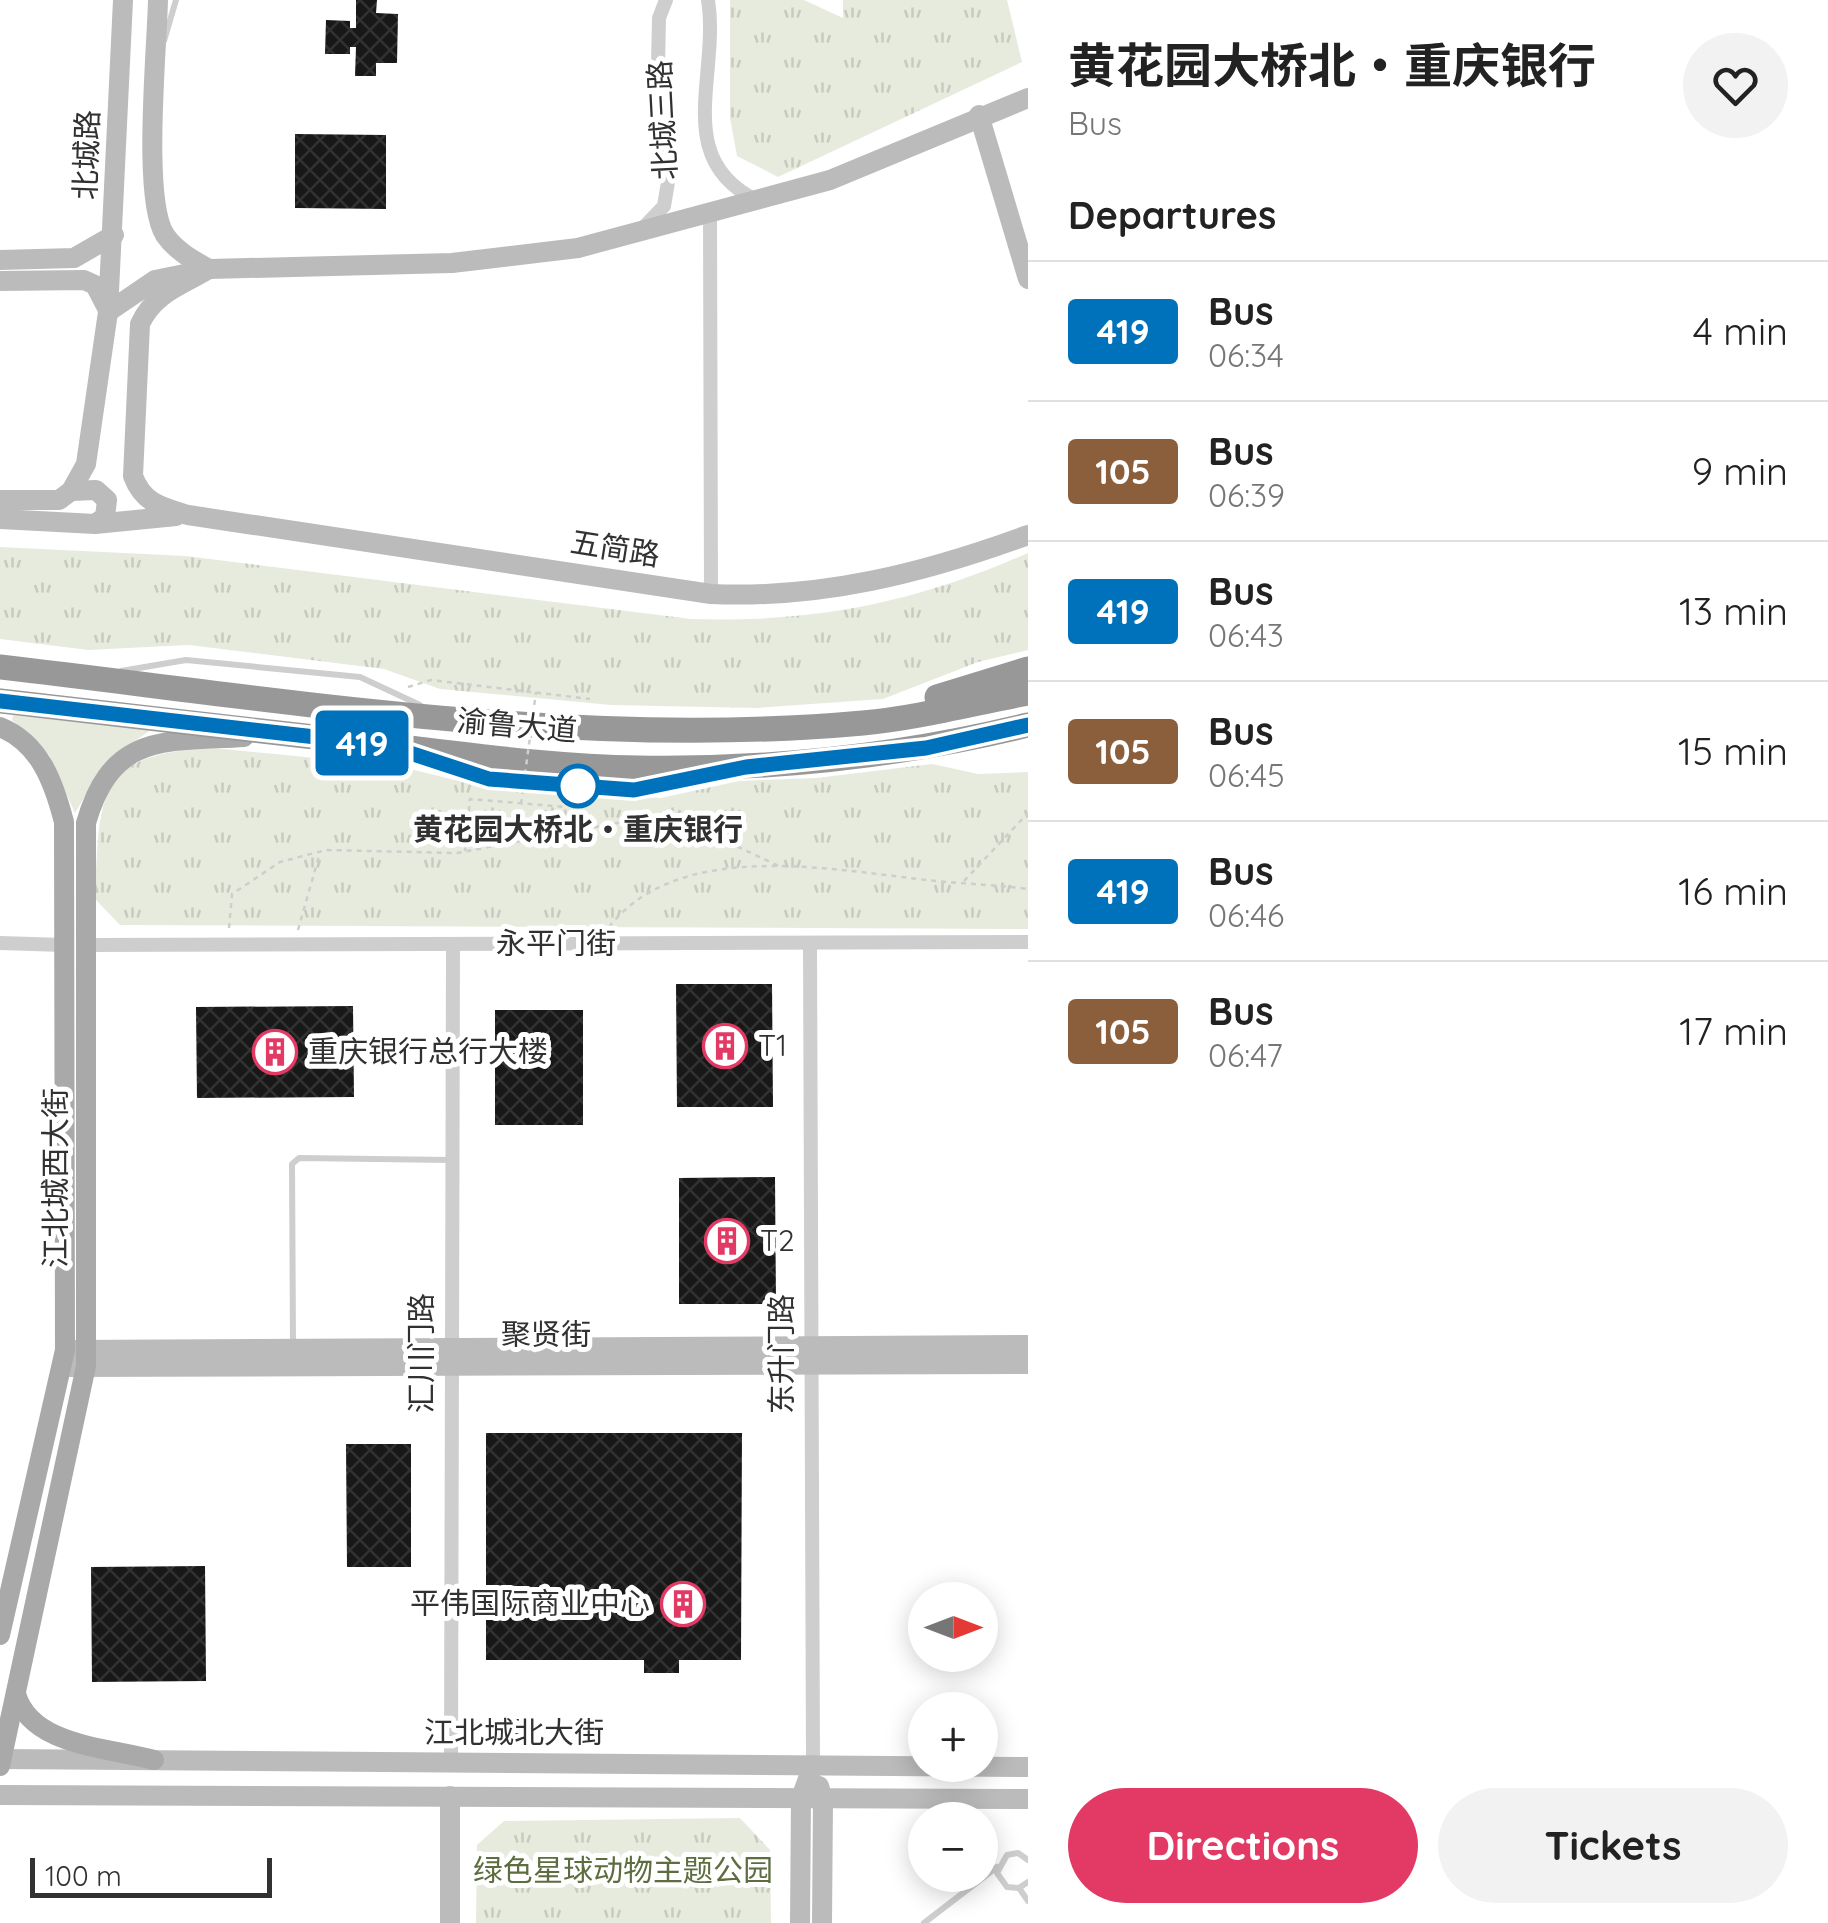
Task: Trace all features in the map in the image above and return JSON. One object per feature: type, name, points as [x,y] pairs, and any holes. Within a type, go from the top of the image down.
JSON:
[{"type":"highway","name":"渝鲁大道","points":[[0,667],[438,715],[638,731],[868,723],[1028,693]]},
{"type":"highway","points":[[868,723],[1028,669]]},
{"type":"highway","name":"渝鲁大道","points":[[0,702],[559,764],[746,767],[926,748],[1028,726]]},
{"type":"highway","points":[[926,748],[1028,741]]},
{"type":"main road","name":"北城路","points":[[108,312],[124,0]]},
{"type":"main road","points":[[158,0],[154,192],[158,215],[165,234],[184,256],[208,269]]},
{"type":"main road","name":"五简路","points":[[108,312],[156,280],[208,269],[495,260],[578,248],[759,201],[881,160],[978,115],[1028,85]]},
{"type":"main road","name":"五简路","points":[[978,115],[1028,98]]},
{"type":"main road","points":[[978,115],[1028,279]]},
{"type":"main road","points":[[0,260],[74,258],[114,235]]},
{"type":"main road","name":"五简路","points":[[208,269],[161,295],[148,307],[140,324],[133,476],[143,498],[188,515],[711,594],[807,594],[861,584],[965,558],[1028,534]]},
{"type":"main road","points":[[0,281],[84,280],[95,285],[108,312],[86,464],[72,492]]},
{"type":"main road","points":[[0,500],[59,500],[72,492],[96,490],[108,500],[105,517],[94,524]]},
{"type":"main road","name":"五简路","points":[[0,519],[94,524],[188,515]]},
{"type":"main road","name":"江北城西大街","points":[[0,728],[29,746],[56,788],[64,822],[74,945],[86,1358],[0,1761]]},
{"type":"main road","name":"江北城西大街","points":[[0,1635],[64,1358],[74,945],[86,823],[105,778],[145,744],[284,734]]},
{"type":"main road","name":"聚贤街","points":[[812,1356],[1028,1345]]},
{"type":"main road","name":"聚贤街","points":[[86,1358],[293,1347],[452,1355]]},
{"type":"main road","name":"聚贤街","points":[[64,1358],[812,1356],[1028,1364]]},
{"type":"main road","points":[[15,1692],[24,1716],[47,1735],[154,1760]]},
{"type":"main road","name":"江北城北大街","points":[[0,1761],[1028,1766]]},
{"type":"main road","name":"东升门路","points":[[800,1923],[801,1798],[813,1765]]},
{"type":"main road","name":"东升门路","points":[[813,1765],[823,1798],[822,1923]]},
{"type":"main road","points":[[0,1794],[1028,1799]]},
{"type":"main road","points":[[450,1796],[450,1923]]},
{"type":"street","name":"北城三路","points":[[639,231],[664,206],[668,182],[658,66],[659,18],[666,0]]},
{"type":"street","name":"北城三路","points":[[708,0],[704,132],[709,156],[733,189],[759,201]]},
{"type":"street","points":[[710,215],[711,594]]},
{"type":"street","name":"永平门街","points":[[0,943],[1028,942]]},
{"type":"street","name":"东升门路","points":[[810,943],[813,1765]]},
{"type":"street","name":"汇川门路","points":[[451,1763],[454,944]]},
{"type":"lane","points":[[157,66],[176,0]]},
{"type":"lane","points":[[88,677],[186,660],[360,677],[438,715]]},
{"type":"lane","points":[[293,1347],[292,1164],[298,1158],[453,1160]]},
{"type":"lane","points":[[998,1866],[1007,1854],[1018,1854],[1028,1860]]},
{"type":"lane","points":[[998,1870],[1002,1884],[1019,1888],[1028,1901]]},
{"type":"lane","points":[[1019,1888],[1028,1882]]},
{"type":"lane","points":[[924,1923],[964,1892]]},
{"type":"path","points":[[392,691],[431,680],[590,699]]},
{"type":"path","points":[[521,804],[536,692]]},
{"type":"path","points":[[464,852],[470,799],[565,807],[568,830]]},
{"type":"path","points":[[962,883],[1028,814]]},
{"type":"path","points":[[228,944],[232,894],[280,862],[319,855],[326,850],[464,852],[655,816],[690,824],[781,867]]},
{"type":"path","points":[[294,944],[319,855]]},
{"type":"path","points":[[596,944],[625,906],[665,883],[720,870],[853,868],[1028,890]]},
{"type":"green space","points":[[730,0],[804,0],[843,18],[843,0],[1007,0],[1022,62],[778,177],[737,156],[730,118]]},
{"type":"green space","points":[[0,547],[186,556],[691,619],[780,617],[863,606],[945,585],[1028,553],[1028,650],[978,662],[883,699],[756,708],[611,705],[440,689],[384,669],[189,645],[88,650],[0,639]]},
{"type":"green space","points":[[13,715],[149,731],[104,764],[75,813],[49,755],[12,720]]},
{"type":"green space","points":[[213,748],[398,766],[483,787],[661,798],[739,781],[816,778],[932,764],[978,774],[1028,772],[1028,929],[120,925],[95,899],[99,833],[111,787],[125,771],[145,759]]},
{"type":"green space","name":"绿色星球动物主题公园","points":[[740,1818],[770,1850],[771,1923],[476,1923],[477,1845],[504,1821]]},
{"type":"building","points":[[356,0],[377,0],[376,13],[398,14],[397,63],[376,63],[376,76],[355,76],[356,47],[350,47],[350,54],[325,54],[326,20],[350,21],[350,28],[356,28]]},
{"type":"building","points":[[295,134],[386,135],[386,209],[295,208]]},
{"type":"building","name":"T1","points":[[676,984],[772,984],[773,1107],[677,1107]]},
{"type":"building","name":"重庆银行总行大楼","points":[[353,1006],[354,1097],[197,1098],[196,1007]]},
{"type":"building","points":[[495,1010],[583,1010],[583,1125],[495,1125]]},
{"type":"building","name":"T2","points":[[775,1177],[776,1304],[679,1304],[679,1178]]},
{"type":"building","points":[[486,1433],[742,1433],[741,1660],[679,1660],[679,1673],[644,1673],[644,1660],[486,1660]]},
{"type":"building","points":[[346,1444],[411,1444],[411,1567],[347,1567]]},
{"type":"building","points":[[205,1566],[206,1681],[92,1682],[91,1567]]},
{"type":"building","points":[[504,1719],[540,1719],[540,1739],[504,1739]]},
{"type":"bus line","name":"419","points":[[0,701],[386,745],[489,779],[634,790],[746,767],[926,748],[1028,725]]},
{"type":"place","name":"黄花园大桥北‧重庆银行","points":[[578,786]]},
{"type":"place","name":"T1","points":[[725,1046]]},
{"type":"place","name":"重庆银行总行大楼","points":[[275,1052]]},
{"type":"place","name":"T2","points":[[727,1241]]},
{"type":"place","name":"平伟国际商业中心","points":[[683,1604]]}]
